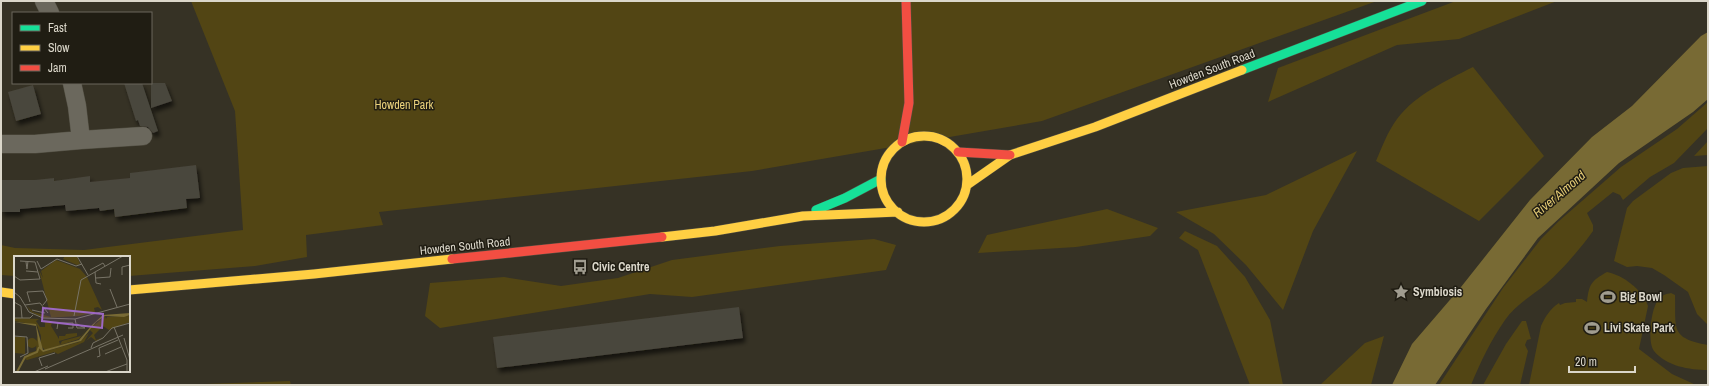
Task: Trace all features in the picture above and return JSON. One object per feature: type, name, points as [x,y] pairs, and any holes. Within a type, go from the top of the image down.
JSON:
[{"type":"main road","points":[[902,142],[909,103],[906,1]]},
{"type":"main road","name":"Howden South Road","points":[[803,216],[845,198],[881,179],[889,203],[898,212],[908,218],[919,221],[931,221],[943,217],[953,210],[962,199],[967,185],[1010,155],[1094,127],[1422,1]]},
{"type":"main road","points":[[909,103],[916,116]]},
{"type":"main road","points":[[881,179],[887,158],[894,149],[902,142],[926,132],[950,144],[958,152],[966,168],[967,185]]},
{"type":"main road","name":"Howden South Road","points":[[958,152],[1010,155]]},
{"type":"main road","name":"Howden South Road","points":[[130,290],[314,274],[707,232],[803,216],[898,212]]},
{"type":"main road","points":[[1,292],[14,294]]},
{"type":"street","points":[[44,1],[50,12]]},
{"type":"street","points":[[72,84],[77,106],[81,140]]},
{"type":"street","points":[[1,144],[35,144],[143,136]]},
{"type":"green space","name":"Howden Park","points":[[191,1],[1377,1],[1042,121],[752,171],[379,212],[383,225],[306,235],[307,257],[255,266],[130,276],[130,256],[14,256],[14,276],[1,275],[1,245],[15,248],[84,250],[243,230],[235,111]]},
{"type":"green space","points":[[1456,1],[1557,1],[1459,39],[1397,45],[1268,102],[1278,68]]},
{"type":"green space","points":[[1473,67],[1544,156],[1479,221],[1376,161],[1385,139],[1397,119],[1413,102],[1442,83]]},
{"type":"green space","points":[[1708,102],[1708,128],[1674,163],[1650,177],[1623,200],[1620,195],[1613,192],[1587,213],[1593,225],[1593,231],[1577,252],[1546,284],[1519,305],[1509,315],[1490,344],[1471,385],[1439,385],[1503,288],[1541,239],[1559,221],[1621,167],[1677,129]]},
{"type":"green space","points":[[1708,141],[1708,155],[1694,156]]},
{"type":"green space","points":[[1357,151],[1313,231],[1283,310],[1246,265],[1214,234],[1176,212],[1266,195]]},
{"type":"green space","points":[[1708,166],[1708,325],[1697,314],[1688,292],[1664,275],[1652,268],[1637,266],[1627,267],[1614,261],[1627,208],[1633,201],[1671,173],[1683,168]]},
{"type":"green space","points":[[1107,209],[1158,228],[1150,236],[1076,247],[978,253],[987,235]]},
{"type":"green space","points":[[1185,231],[1217,246],[1245,277],[1270,320],[1283,385],[1250,385],[1198,250],[1179,238]]},
{"type":"green space","points":[[874,239],[896,245],[886,270],[692,297],[650,294],[440,328],[425,316],[430,283],[504,277],[561,286],[618,278],[672,260],[780,246]]},
{"type":"green space","name":"Livi Skate Park","points":[[1607,272],[1619,276],[1632,284],[1642,294],[1648,306],[1639,349],[1672,374],[1696,385],[1529,385],[1541,326],[1548,313],[1559,303],[1560,305],[1576,302],[1576,299],[1582,299],[1587,302],[1590,287],[1594,281]]},
{"type":"green space","points":[[1671,293],[1675,295],[1676,324],[1681,335],[1687,339],[1708,345],[1708,370],[1686,368],[1671,364],[1659,356],[1652,347],[1650,333],[1653,310],[1661,297]]},
{"type":"green space","points":[[1522,321],[1526,321],[1531,339],[1527,340],[1525,345],[1528,351],[1520,385],[1483,385],[1506,344]]},
{"type":"green space","points":[[1384,336],[1371,385],[1320,385],[1365,343]]},
{"type":"green space","points":[[290,381],[291,385],[175,385]]},
{"type":"water","name":"River Almond","points":[[1708,32],[1708,99],[1693,112],[1619,163],[1538,238],[1486,309],[1435,385],[1392,385],[1412,344],[1461,287],[1530,200],[1592,137],[1632,106],[1701,36]]},
{"type":"building","points":[[165,83],[172,101],[151,108],[151,84]]},
{"type":"building","points":[[124,84],[142,84],[158,131],[153,133],[148,127],[140,126],[138,120],[136,121]]},
{"type":"building","points":[[33,85],[41,114],[16,121],[8,92]]},
{"type":"building","points":[[196,165],[200,198],[186,199],[187,208],[115,217],[114,209],[100,211],[99,208],[66,211],[65,205],[20,209],[20,212],[1,212],[1,180],[35,180],[54,178],[54,181],[90,176],[90,182],[130,178],[130,173]]},
{"type":"building","points":[[739,307],[743,338],[497,368],[493,337]]},
{"type":"traffic: fast","points":[[1242,70],[1422,1]]},
{"type":"traffic: fast","points":[[816,210],[845,198],[881,179]]},
{"type":"traffic: slow","points":[[967,185],[1010,155],[1095,127],[1242,70]]},
{"type":"traffic: slow","points":[[924,136],[940,140],[954,149],[963,163],[967,179],[963,195],[954,209],[940,218],[924,222],[908,218],[894,209],[885,195],[881,179],[885,163],[894,149],[908,140],[924,136]]},
{"type":"traffic: slow","points":[[662,237],[715,231],[803,216],[898,212]]},
{"type":"traffic: slow","points":[[130,290],[314,274],[452,259]]},
{"type":"traffic: slow","points":[[1,292],[14,294]]},
{"type":"traffic: jam","points":[[902,142],[909,103],[906,1]]},
{"type":"traffic: jam","points":[[958,152],[1010,155]]},
{"type":"traffic: jam","points":[[452,259],[662,237]]},
{"type":"place","name":"Civic Centre","points":[[580,267]]},
{"type":"place","name":"Symbiosis","points":[[1401,292]]},
{"type":"place","name":"Big Bowl","points":[[1608,297]]},
{"type":"place","name":"Livi Skate Park","points":[[1592,328]]}]
